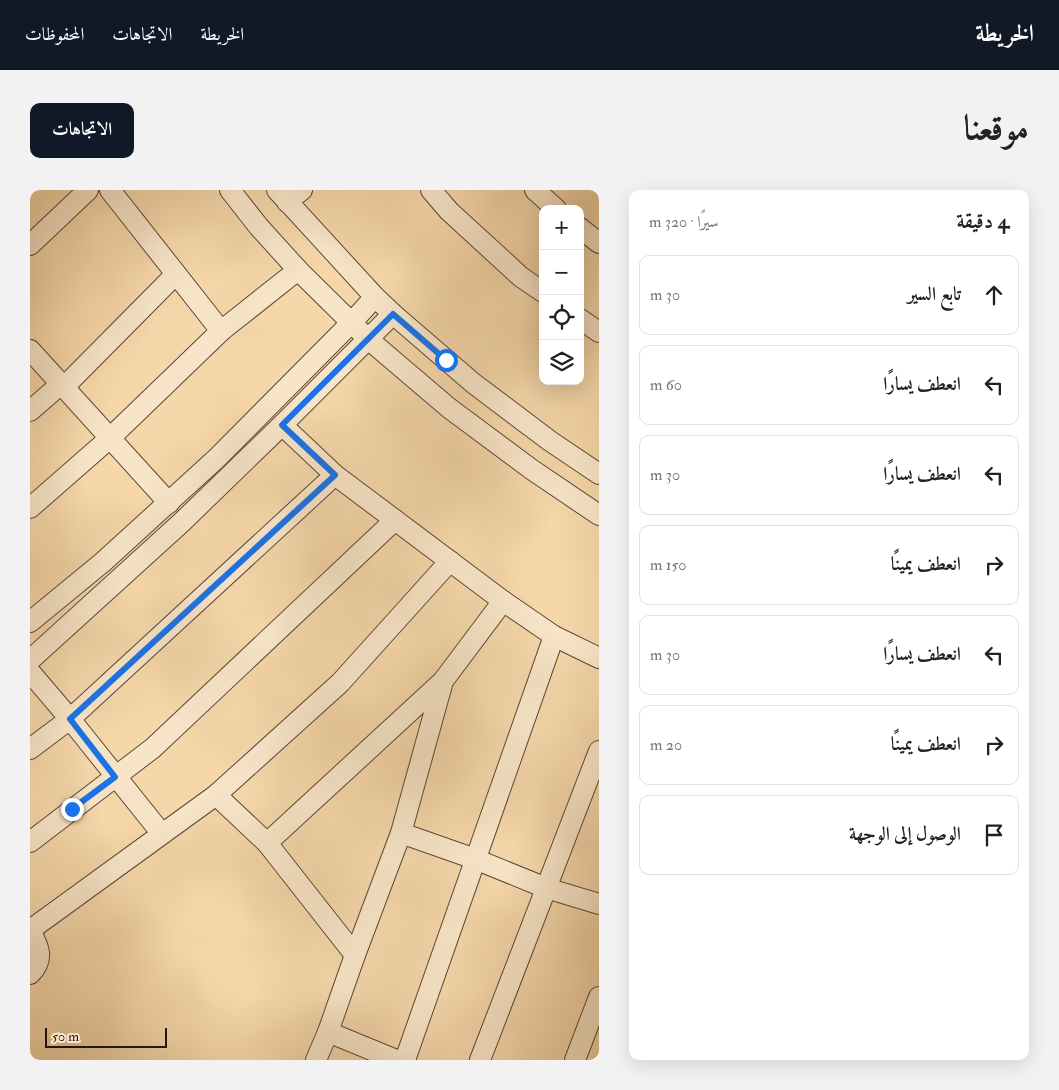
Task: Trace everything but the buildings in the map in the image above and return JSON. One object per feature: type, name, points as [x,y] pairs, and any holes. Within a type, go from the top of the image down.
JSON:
[{"type":"street","points":[[30,245],[88,190]]},
{"type":"street","points":[[110,190],[221,331]]},
{"type":"street","points":[[230,190],[259,227],[298,270],[368,339],[449,408],[531,469],[599,515]]},
{"type":"street","points":[[431,190],[456,218],[522,277],[539,289]]},
{"type":"street","points":[[289,194],[374,297],[473,383],[550,441],[599,474]]},
{"type":"street","points":[[584,231],[599,243]]},
{"type":"street","points":[[30,508],[110,438],[221,331],[298,270]]},
{"type":"street","points":[[30,411],[62,385],[176,274]]},
{"type":"street","points":[[30,622],[103,562],[216,459],[351,323],[374,297]]},
{"type":"street","points":[[30,660],[165,538],[393,314]]},
{"type":"street","points":[[584,322],[599,332]]},
{"type":"street","points":[[30,350],[168,503]]},
{"type":"street","points":[[282,425],[335,475],[503,601],[554,636],[599,658]]},
{"type":"street","points":[[30,749],[70,719],[335,475]]},
{"type":"street","points":[[30,842],[153,748],[395,520]]},
{"type":"street","points":[[148,521],[165,538]]},
{"type":"street","points":[[30,974],[37,967],[40,957],[38,945],[30,930],[216,795],[340,683],[450,561]]},
{"type":"street","points":[[267,843],[443,681],[503,601]]},
{"type":"street","points":[[405,1060],[554,636]]},
{"type":"street","points":[[30,672],[162,834]]},
{"type":"street","points":[[316,1060],[401,833],[443,681]]},
{"type":"street","points":[[480,1060],[599,751]]},
{"type":"street","points":[[216,795],[267,843],[355,955]]},
{"type":"street","points":[[401,833],[475,859],[546,888],[599,904]]},
{"type":"street","points":[[575,1060],[599,996]]},
{"type":"street","points":[[328,1032],[396,1060]]},
{"type":"route","points":[[72,809],[115,777],[70,719],[335,475],[282,425],[393,314],[446,360]]}]
